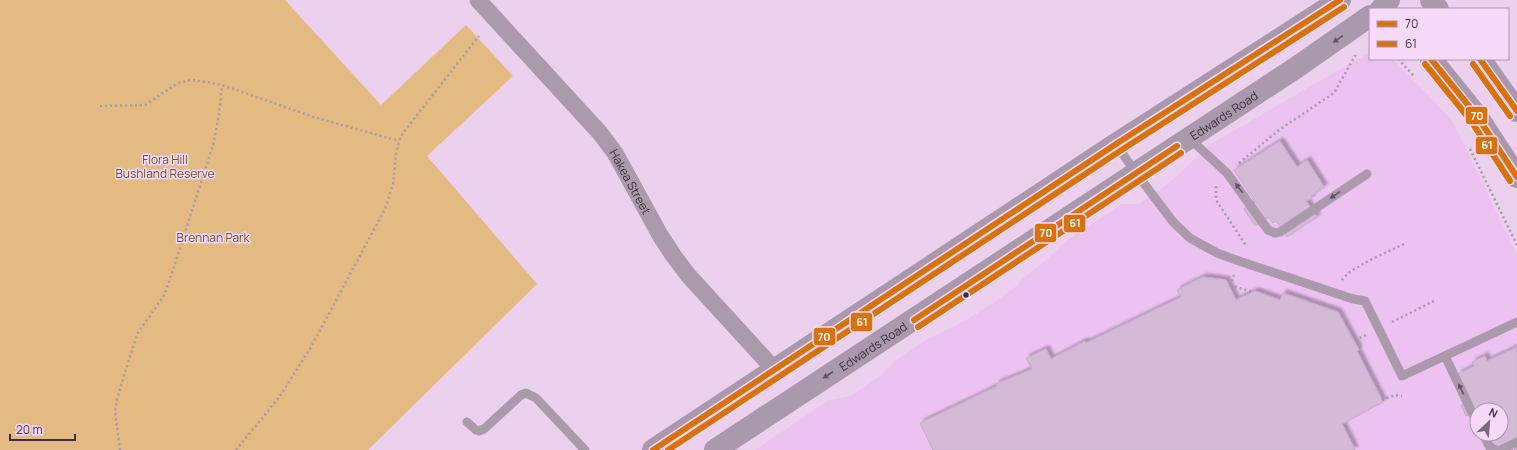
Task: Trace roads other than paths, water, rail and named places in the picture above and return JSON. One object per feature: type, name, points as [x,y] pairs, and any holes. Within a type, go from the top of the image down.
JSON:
[{"type":"street","name":"Hakea Street","points":[[478,0],[600,133],[615,153],[672,255],[688,275],[774,369]]},
{"type":"street","points":[[1277,41],[1311,0]]},
{"type":"street","points":[[653,450],[1116,144],[1340,0]]},
{"type":"street","points":[[1431,0],[1437,8]]},
{"type":"street","name":"Edwards Road","points":[[715,450],[1298,67],[1369,16]]},
{"type":"street","points":[[1432,60],[1477,116],[1517,177]]},
{"type":"street","points":[[1481,60],[1517,111]]},
{"type":"lane","points":[[1189,138],[1227,173],[1268,230],[1275,234],[1367,174]]},
{"type":"lane","points":[[1116,144],[1136,173],[1182,231],[1205,246],[1239,261],[1353,300],[1365,301],[1402,376],[1517,322]]},
{"type":"lane","points":[[1445,356],[1469,406]]},
{"type":"lane","points":[[468,422],[476,430],[480,431],[520,395],[526,393],[536,398],[585,450]]},
{"type":"lane","points":[[1487,442],[1489,446],[1495,450]]},
{"type":"lane","points":[[1501,450],[1517,442]]},
{"type":"park label","name":"Flora Hill Bushland Reserve","points":[[165,166]]},
{"type":"park label","name":"Brennan Park","points":[[213,237]]}]
